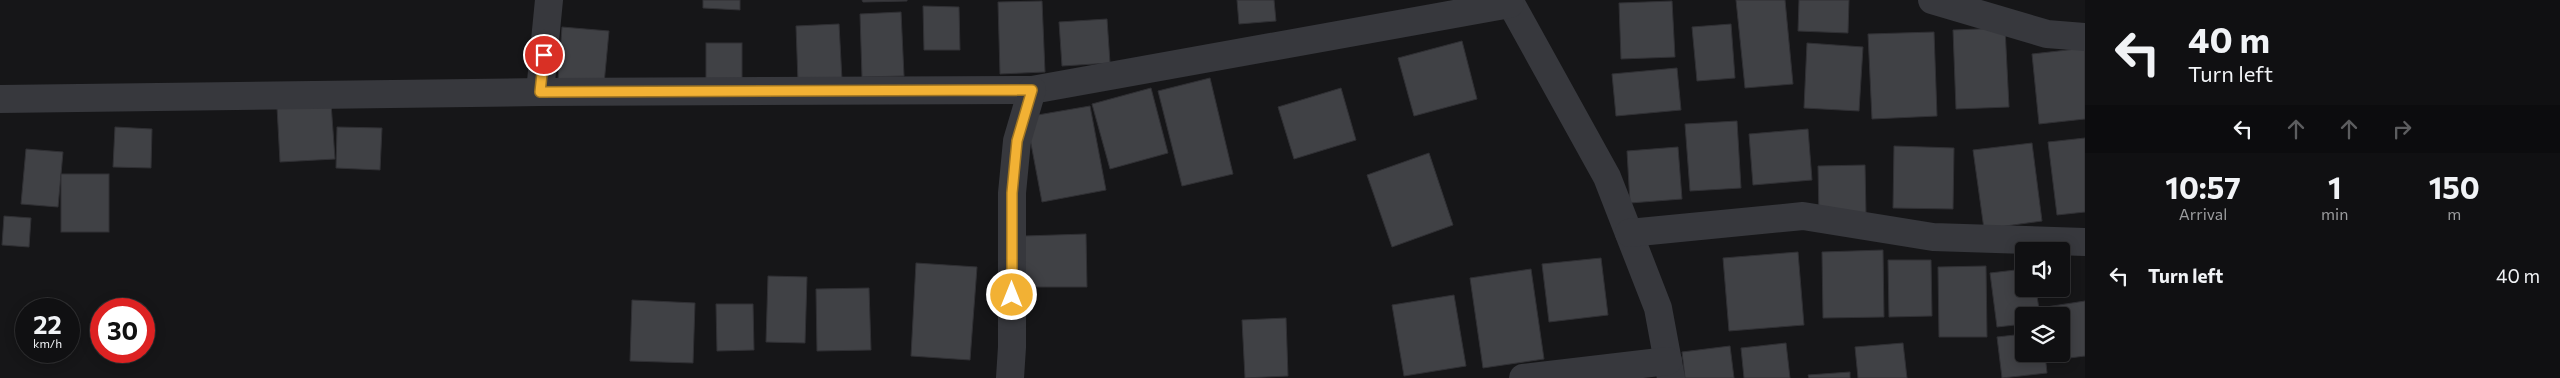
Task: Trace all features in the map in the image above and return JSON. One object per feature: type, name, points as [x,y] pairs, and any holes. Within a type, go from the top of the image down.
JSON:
[{"type":"street","points":[[540,92],[548,0]]},
{"type":"street","points":[[1932,0],[2047,34],[2085,37]]},
{"type":"street","points":[[0,99],[540,92],[1032,90],[1509,2],[1607,177],[1658,308],[1670,369],[1523,378]]},
{"type":"street","points":[[1010,378],[1012,347],[1012,193],[1017,141],[1032,90]]},
{"type":"street","points":[[1629,234],[1803,216],[1933,237],[2085,242]]},
{"type":"building","points":[[703,0],[740,0],[740,10],[703,8]]},
{"type":"building","points":[[862,0],[907,0],[907,1],[863,2]]},
{"type":"building","points":[[1237,0],[1274,0],[1276,21],[1239,24]]},
{"type":"building","points":[[1736,0],[1785,0],[1793,84],[1745,88]]},
{"type":"building","points":[[1799,0],[1849,0],[1848,33],[1798,31]]},
{"type":"building","points":[[1042,1],[1045,72],[1000,74],[998,2]]},
{"type":"building","points":[[1672,1],[1675,57],[1621,59],[1619,3]]},
{"type":"building","points":[[923,6],[959,7],[960,50],[924,50]]},
{"type":"building","points":[[901,12],[904,76],[862,77],[860,14]]},
{"type":"building","points":[[1107,19],[1110,63],[1062,66],[1059,22]]},
{"type":"building","points":[[839,24],[842,80],[798,82],[796,26]]},
{"type":"building","points":[[1731,24],[1735,78],[1697,81],[1692,27]]},
{"type":"building","points":[[562,27],[609,31],[604,84],[558,80]]},
{"type":"building","points":[[2005,28],[2009,107],[1956,109],[1953,30]]},
{"type":"building","points":[[1934,32],[1937,116],[1872,119],[1868,34]]},
{"type":"building","points":[[1462,41],[1477,99],[1414,116],[1398,58]]},
{"type":"building","points":[[706,43],[742,43],[742,86],[706,86]]},
{"type":"building","points":[[1807,43],[1863,47],[1859,111],[1804,108]]},
{"type":"building","points":[[2085,48],[2085,119],[2039,124],[2032,54]]},
{"type":"building","points":[[1677,68],[1681,110],[1616,116],[1612,74]]},
{"type":"building","points":[[1210,78],[1233,174],[1182,186],[1158,91]]},
{"type":"building","points":[[1151,88],[1168,153],[1110,169],[1092,104]]},
{"type":"building","points":[[1341,88],[1356,140],[1294,159],[1278,107]]},
{"type":"building","points":[[331,103],[335,159],[280,162],[277,107]]},
{"type":"building","points":[[1090,106],[1106,190],[1042,202],[1026,117]]},
{"type":"building","points":[[1737,121],[1741,188],[1690,191],[1685,124]]},
{"type":"building","points":[[115,127],[152,129],[151,168],[113,167]]},
{"type":"building","points":[[337,127],[382,128],[380,170],[336,168]]},
{"type":"building","points":[[1808,129],[1812,180],[1753,185],[1749,134]]},
{"type":"building","points":[[2085,138],[2085,212],[2057,215],[2048,142]]},
{"type":"building","points":[[2032,143],[2042,221],[1984,229],[1973,150]]},
{"type":"building","points":[[1894,146],[1954,148],[1953,209],[1893,208]]},
{"type":"building","points":[[1678,147],[1682,199],[1630,203],[1627,151]]},
{"type":"building","points":[[26,149],[63,152],[58,207],[21,204]]},
{"type":"building","points":[[1429,153],[1453,225],[1392,247],[1367,175]]},
{"type":"building","points":[[1865,165],[1866,215],[1819,216],[1818,166]]},
{"type":"building","points":[[61,174],[109,174],[109,232],[61,232]]},
{"type":"building","points":[[4,216],[31,218],[29,247],[2,245]]},
{"type":"building","points":[[1086,234],[1087,287],[1024,287],[1024,236]]},
{"type":"building","points":[[1883,250],[1884,317],[1823,318],[1822,252]]},
{"type":"building","points":[[1798,252],[1804,325],[1729,331],[1723,258]]},
{"type":"building","points":[[1601,258],[1608,315],[1549,322],[1542,264]]},
{"type":"building","points":[[1888,260],[1931,260],[1932,316],[1889,317]]},
{"type":"building","points":[[916,263],[977,267],[970,360],[911,356]]},
{"type":"building","points":[[1986,266],[1987,337],[1939,337],[1938,267]]},
{"type":"building","points":[[1531,269],[1544,359],[1483,368],[1470,278]]},
{"type":"building","points":[[2015,270],[2015,297],[2037,297],[2039,307],[2015,307],[2015,325],[1997,327],[1990,273]]},
{"type":"building","points":[[768,276],[807,277],[805,343],[766,342]]},
{"type":"building","points":[[869,288],[871,350],[817,351],[816,289]]},
{"type":"building","points":[[1454,295],[1466,366],[1404,376],[1392,305]]},
{"type":"building","points":[[632,300],[695,303],[693,363],[630,361]]},
{"type":"building","points":[[2085,301],[2085,356],[2070,358],[2070,307],[2046,307]]},
{"type":"building","points":[[716,304],[753,304],[754,350],[717,351]]},
{"type":"building","points":[[1286,318],[1288,376],[1245,378],[1242,320]]},
{"type":"building","points":[[2015,335],[2015,362],[2046,362],[2047,373],[2002,378],[1997,337]]},
{"type":"building","points":[[1786,343],[1790,378],[1744,378],[1741,348]]},
{"type":"building","points":[[1903,343],[1907,378],[1858,378],[1855,347]]},
{"type":"building","points":[[1730,346],[1734,378],[1685,378],[1682,352]]},
{"type":"building","points":[[1850,372],[1850,378],[1809,378],[1808,375]]},
{"type":"route","points":[[544,55],[540,92],[1032,90],[1017,141],[1012,193],[1012,295]]}]
